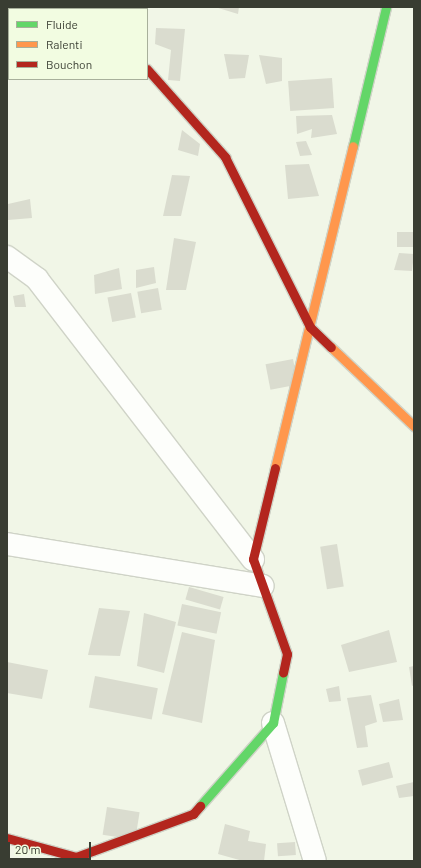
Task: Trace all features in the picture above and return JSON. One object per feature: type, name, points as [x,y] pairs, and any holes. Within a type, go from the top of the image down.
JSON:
[{"type":"street","points":[[253,559],[386,7]]},
{"type":"street","points":[[148,70],[225,157],[310,327],[414,426]]},
{"type":"street","points":[[7,257],[37,279],[253,559],[286,654],[273,723],[315,861]]},
{"type":"street","points":[[7,544],[263,586]]},
{"type":"street","points":[[7,838],[76,857],[193,814],[273,723]]},
{"type":"building","points":[[215,7],[239,7],[238,14]]},
{"type":"building","points":[[156,28],[185,29],[180,81],[168,80],[171,50],[155,44]]},
{"type":"building","points":[[224,54],[249,55],[245,78],[229,79]]},
{"type":"building","points":[[259,55],[282,58],[282,81],[266,84]]},
{"type":"building","points":[[332,78],[334,108],[290,111],[288,81]]},
{"type":"building","points":[[332,115],[337,134],[311,138],[312,129],[297,134],[296,116]]},
{"type":"building","points":[[182,130],[200,144],[198,156],[178,150]]},
{"type":"building","points":[[306,141],[312,155],[300,156],[296,142]]},
{"type":"building","points":[[309,164],[319,196],[288,199],[285,165]]},
{"type":"building","points":[[172,175],[190,176],[181,216],[163,216]]},
{"type":"building","points":[[30,199],[32,218],[8,220],[8,204]]},
{"type":"building","points":[[397,232],[414,232],[414,247],[397,247]]},
{"type":"building","points":[[174,238],[196,242],[186,290],[166,290]]},
{"type":"building","points":[[399,253],[414,254],[412,271],[394,270]]},
{"type":"building","points":[[154,267],[156,283],[136,288],[136,270]]},
{"type":"building","points":[[119,268],[122,289],[95,294],[94,275]]},
{"type":"building","points":[[158,288],[162,310],[141,313],[137,292]]},
{"type":"building","points":[[131,293],[136,318],[112,322],[107,298]]},
{"type":"building","points":[[24,294],[26,307],[15,307],[13,296]]},
{"type":"building","points":[[293,359],[298,385],[270,390],[266,364]]},
{"type":"building","points":[[337,544],[344,586],[327,589],[320,547]]},
{"type":"building","points":[[189,587],[224,597],[220,609],[185,599]]},
{"type":"building","points":[[182,604],[221,612],[217,634],[177,626]]},
{"type":"building","points":[[99,608],[130,611],[120,656],[88,655]]},
{"type":"building","points":[[144,613],[176,622],[164,673],[137,666]]},
{"type":"building","points":[[389,630],[397,662],[349,672],[341,645]]},
{"type":"building","points":[[182,632],[215,640],[202,723],[162,714]]},
{"type":"building","points":[[7,662],[48,670],[42,699],[7,693]]},
{"type":"building","points":[[414,666],[414,685],[412,686],[409,667]]},
{"type":"building","points":[[95,676],[158,688],[152,720],[89,707]]},
{"type":"building","points":[[339,686],[341,701],[329,702],[326,689]]},
{"type":"building","points":[[371,695],[377,722],[365,726],[368,747],[357,748],[347,698]]},
{"type":"building","points":[[399,699],[403,720],[383,722],[379,704]]},
{"type":"building","points":[[389,762],[393,777],[362,786],[358,770]]},
{"type":"building","points":[[414,782],[414,796],[399,798],[396,786]]},
{"type":"building","points":[[107,807],[140,812],[135,840],[103,835]]},
{"type":"building","points":[[225,824],[250,831],[248,841],[266,844],[264,861],[243,861],[218,854]]},
{"type":"building","points":[[295,842],[296,855],[278,856],[277,843]]},
{"type":"traffic: fast","points":[[353,146],[386,7]]},
{"type":"traffic: fast","points":[[200,806],[273,723],[283,673]]},
{"type":"traffic: slow","points":[[275,468],[353,146]]},
{"type":"traffic: slow","points":[[331,347],[414,426]]},
{"type":"traffic: jam","points":[[148,70],[225,157],[310,327],[331,347]]},
{"type":"traffic: jam","points":[[275,468],[253,559],[287,654],[283,673]]},
{"type":"traffic: jam","points":[[7,838],[76,857],[193,814],[200,806]]}]
